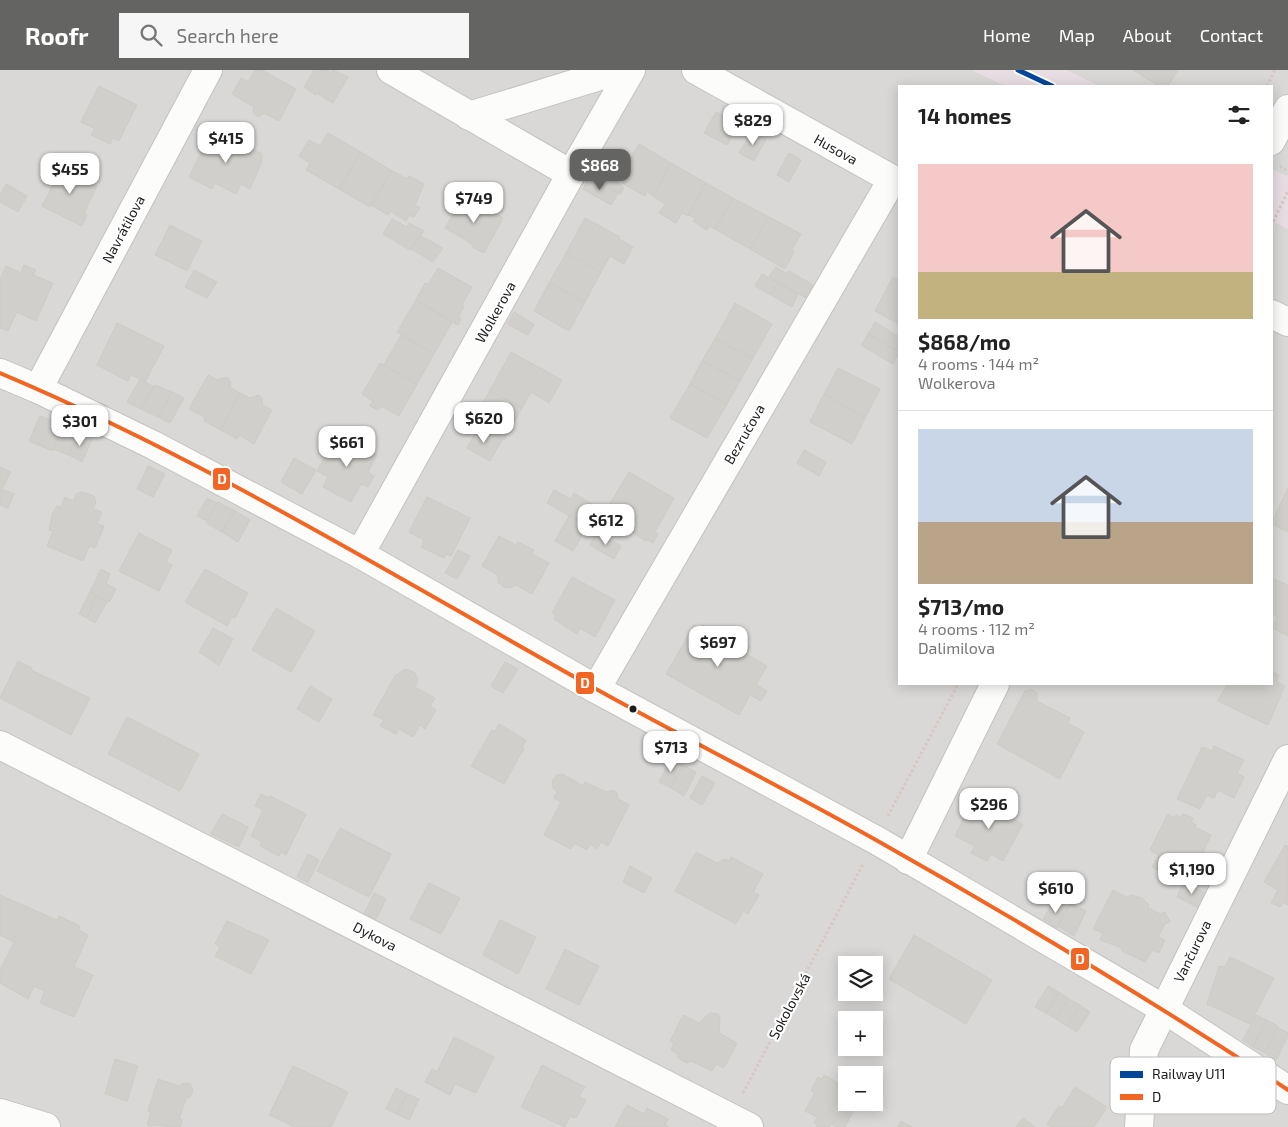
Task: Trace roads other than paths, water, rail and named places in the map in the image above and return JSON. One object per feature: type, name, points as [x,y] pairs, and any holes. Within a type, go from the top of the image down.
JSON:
[{"type":"street","name":"Navrátilova","points":[[38,389],[208,70]]},
{"type":"street","points":[[391,70],[571,174]]},
{"type":"street","points":[[469,116],[619,70]]},
{"type":"street","name":"Wolkerova","points":[[360,554],[571,174],[631,70]]},
{"type":"street","name":"Husova","points":[[696,70],[896,182]]},
{"type":"street","points":[[1273,137],[1288,109]]},
{"type":"street","name":"Bezručova","points":[[596,689],[896,182]]},
{"type":"street","points":[[1273,315],[1288,322]]},
{"type":"street","points":[[0,373],[38,389],[153,445],[360,554],[596,689],[876,840],[1164,1009],[1237,1057]]},
{"type":"street","points":[[908,860],[995,685]]},
{"type":"street","name":"Dykova","points":[[0,745],[740,1122]]},
{"type":"street","name":"Vančurova","points":[[1144,1057],[1144,1050],[1164,1009],[1287,763]]},
{"type":"street","points":[[1276,1082],[1288,1090]]},
{"type":"street","points":[[0,1113],[46,1127]]},
{"type":"street","name":"Vančurova","points":[[1139,1127],[1140,1114]]},
{"type":"rail line","name":"U11","points":[[1018,70],[1050,85]]}]
